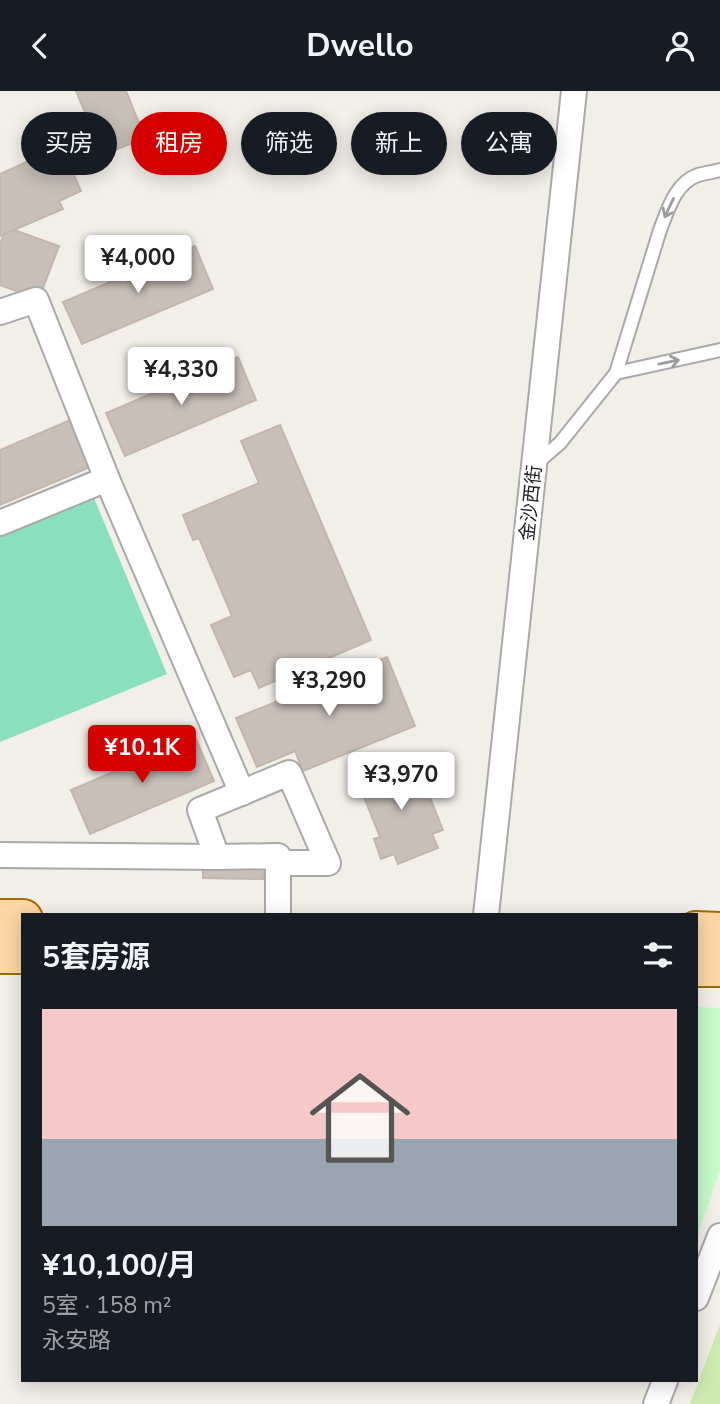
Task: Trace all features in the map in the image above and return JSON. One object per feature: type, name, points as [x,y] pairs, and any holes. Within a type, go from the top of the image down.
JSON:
[{"type":"main road","points":[[0,919],[21,919]]},
{"type":"main road","points":[[698,931],[720,932]]},
{"type":"main road","points":[[0,954],[21,954]]},
{"type":"main road","points":[[698,967],[720,967]]},
{"type":"street","name":"金沙西街","points":[[486,913],[574,91]]},
{"type":"street","points":[[0,312],[36,300],[107,479],[242,793]]},
{"type":"street","points":[[0,523],[107,479]]},
{"type":"street","points":[[217,857],[200,810],[289,773],[328,863],[278,863]]},
{"type":"street","points":[[0,855],[278,856],[278,913]]},
{"type":"street","points":[[698,1293],[720,1236]]},
{"type":"street","points":[[656,1404],[665,1382]]},
{"type":"lane","points":[[534,465],[560,443],[616,373],[660,230],[680,187],[695,176],[720,170]]},
{"type":"lane","points":[[616,373],[720,350]]},
{"type":"green space","points":[[94,498],[167,674],[0,742],[0,536]]},
{"type":"green space","points":[[698,1007],[720,1008],[720,1170],[698,1235]]},
{"type":"green space","points":[[720,1324],[720,1404],[690,1404]]},
{"type":"building","points":[[76,91],[126,91],[134,112],[131,112],[131,144],[117,149],[117,112],[85,112]]},
{"type":"building","points":[[21,165],[21,175],[74,175],[81,191],[59,201],[63,209],[0,236],[0,174]]},
{"type":"building","points":[[14,230],[59,246],[43,288],[27,295],[0,285],[0,244],[4,234]]},
{"type":"building","points":[[195,246],[213,289],[82,344],[63,302]]},
{"type":"building","points":[[238,357],[256,400],[125,456],[106,413]]},
{"type":"building","points":[[75,418],[95,465],[0,505],[0,450]]},
{"type":"building","points":[[280,425],[371,640],[259,688],[251,670],[234,677],[211,625],[232,616],[199,538],[193,540],[183,515],[259,483],[241,441]]},
{"type":"building","points":[[387,657],[415,726],[303,771],[295,751],[257,767],[236,718]]},
{"type":"building","points":[[195,737],[214,781],[90,834],[71,790]]},
{"type":"building","points":[[414,758],[443,830],[432,834],[438,848],[398,864],[394,854],[381,859],[374,839],[380,837],[357,780]]},
{"type":"building","points":[[203,864],[263,865],[263,879],[203,878]]}]
